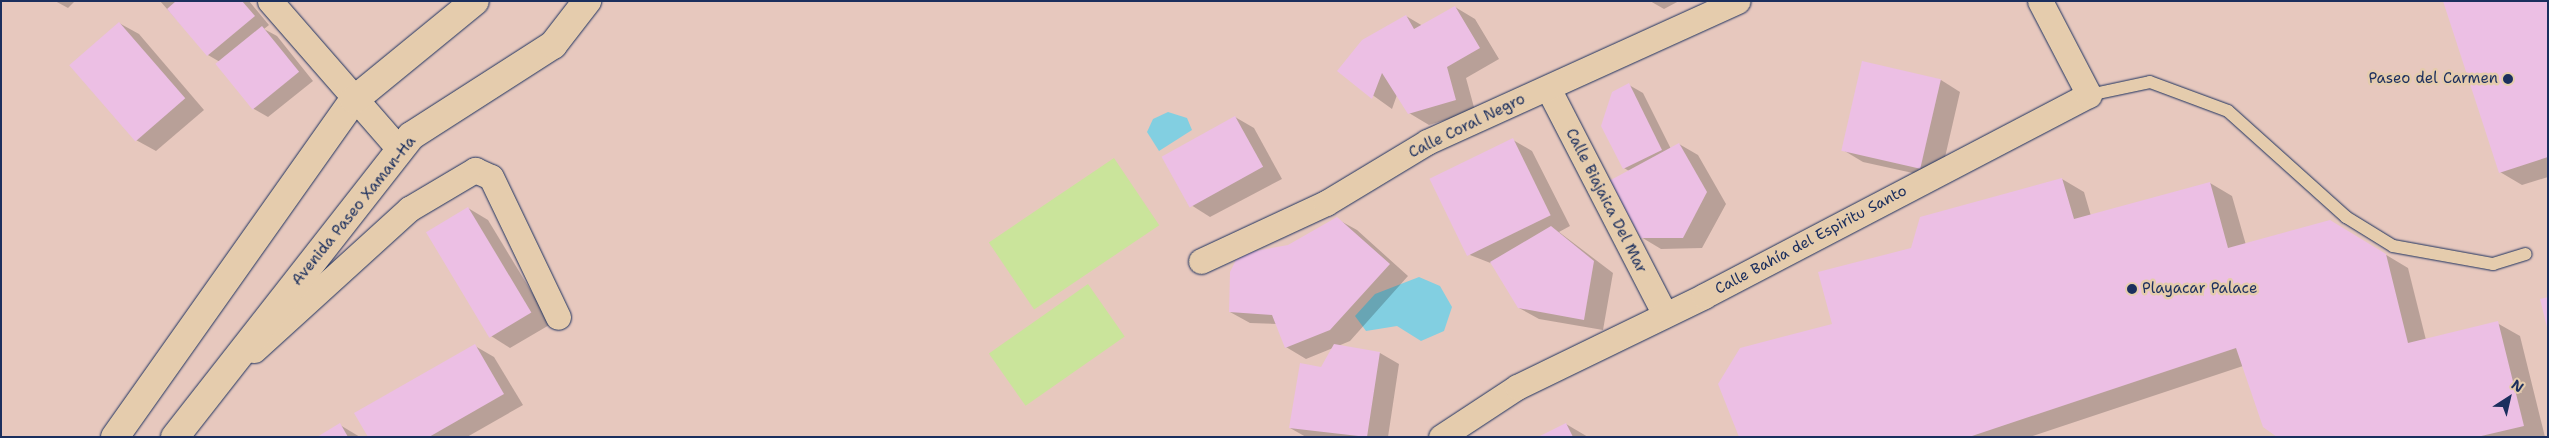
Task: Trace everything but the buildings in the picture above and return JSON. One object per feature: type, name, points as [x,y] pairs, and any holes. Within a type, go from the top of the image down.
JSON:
[{"type":"main road","points":[[115,437],[354,100],[475,1]]},
{"type":"main road","name":"Avenida Paseo Xaman-Ha","points":[[175,437],[411,136],[553,45],[587,1]]},
{"type":"street","points":[[270,1],[354,100],[400,150]]},
{"type":"street","name":"Calle Coral Negro","points":[[1201,261],[1326,203],[1427,142],[1738,1]]},
{"type":"street","points":[[2040,1],[2089,94]]},
{"type":"street","name":"Calle Biajaica Del Mar","points":[[1548,88],[1665,315]]},
{"type":"street","name":"Calle Bahía del Espiritu Santo","points":[[1441,437],[1517,388],[1665,315],[2089,94]]},
{"type":"street","points":[[217,384],[409,209],[475,170],[491,177],[558,316]]},
{"type":"lane","points":[[2089,94],[2150,82],[2228,111],[2346,217],[2393,246],[2493,264],[2526,254]]},
{"type":"green space","points":[[1114,158],[1159,225],[1034,310],[989,242]]},
{"type":"green space","points":[[1088,284],[1125,336],[1026,406],[989,353]]},
{"type":"water","points":[[1168,112],[1187,118],[1192,130],[1159,151],[1147,132],[1153,119]]},
{"type":"water","points":[[1419,277],[1440,286],[1452,307],[1444,331],[1421,341],[1397,326],[1366,331],[1355,316],[1375,294]]},
{"type":"place","name":"Paseo del Carmen","points":[[2508,79]]},
{"type":"place","name":"Playacar Palace","points":[[2132,289]]}]
